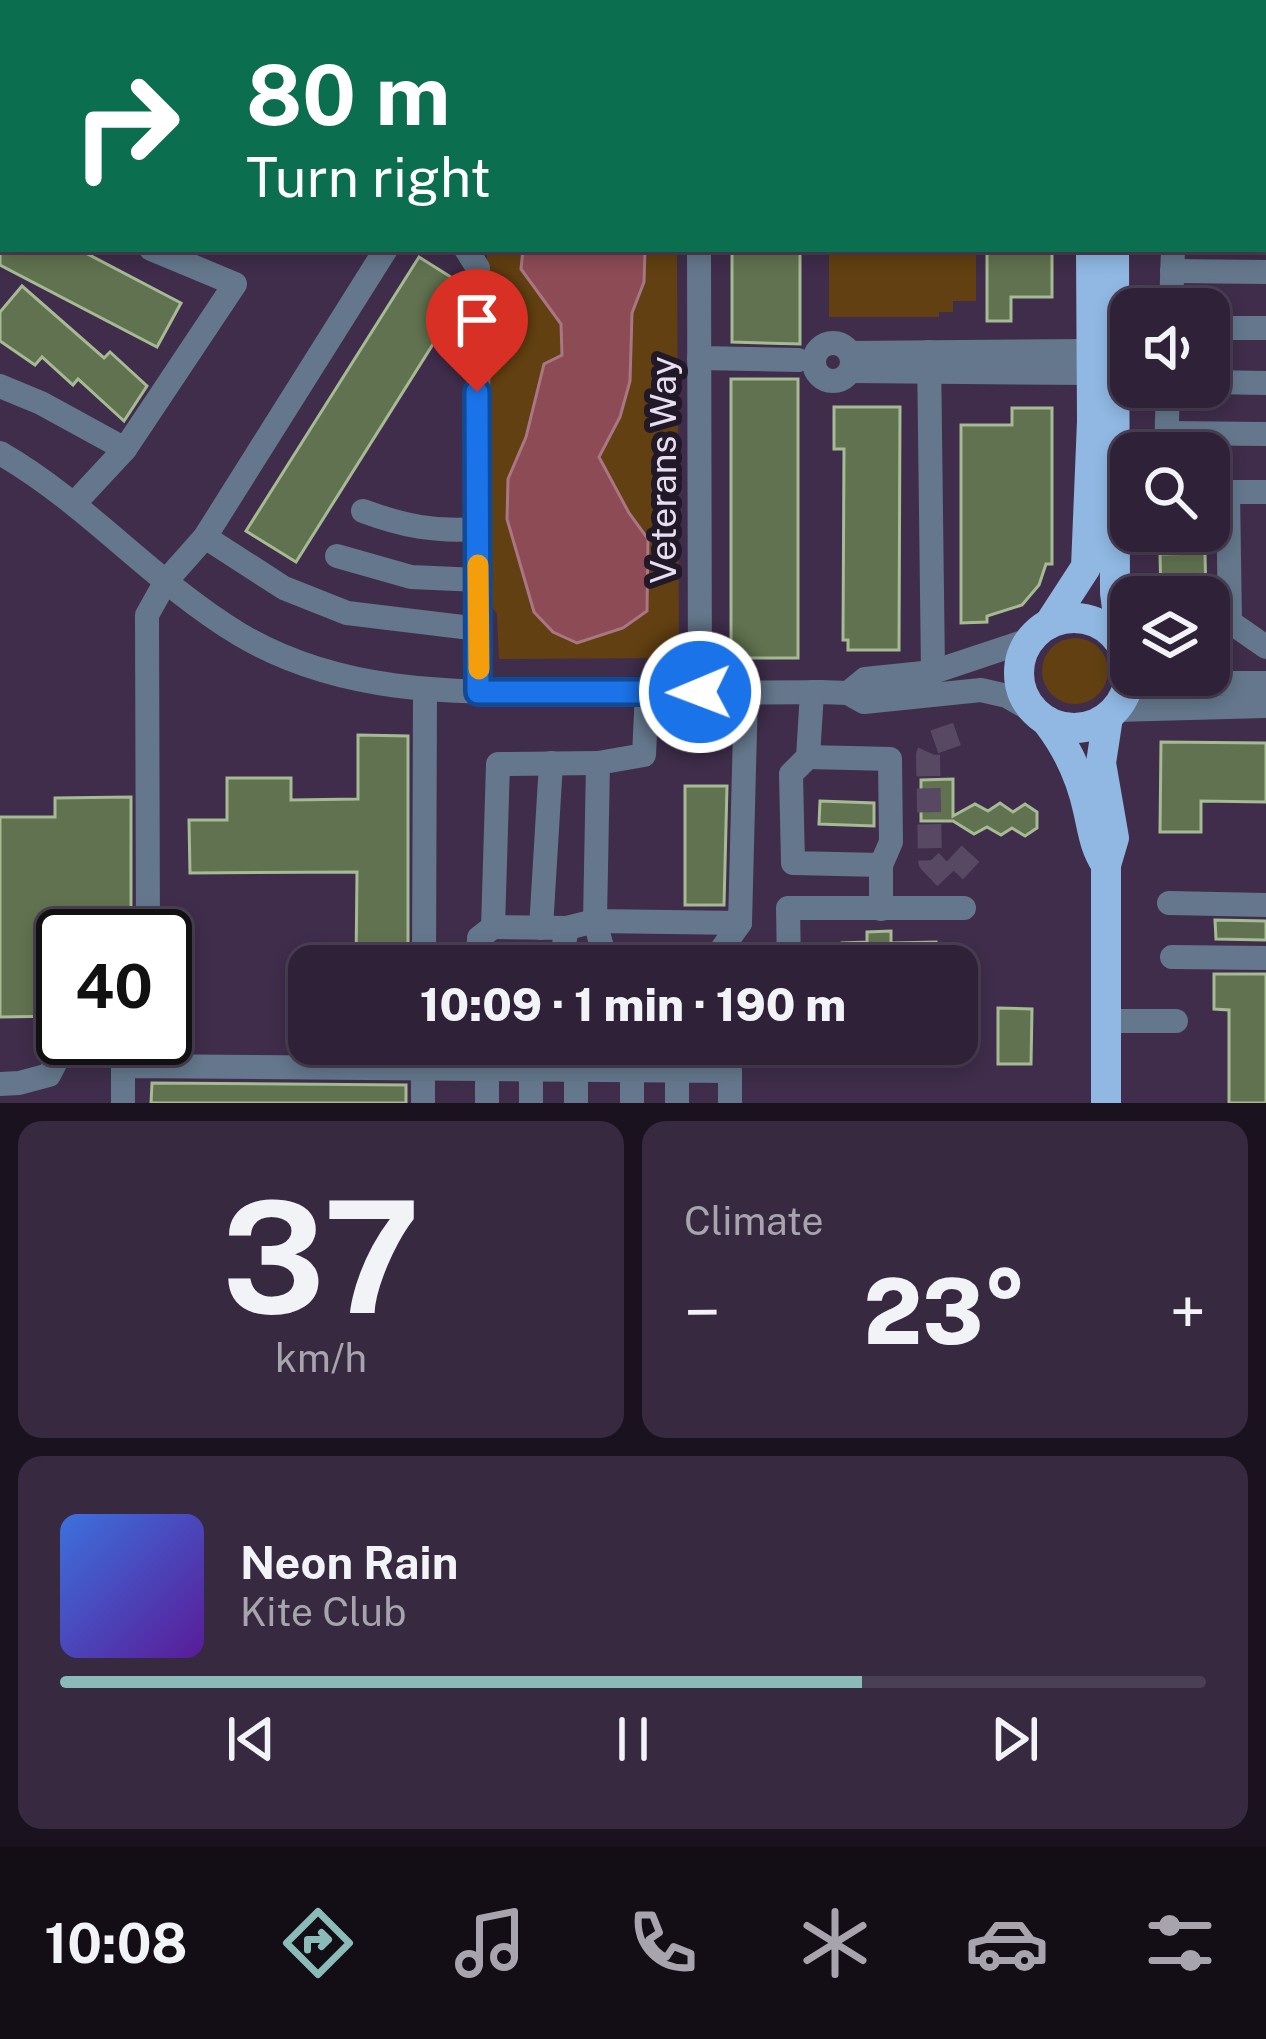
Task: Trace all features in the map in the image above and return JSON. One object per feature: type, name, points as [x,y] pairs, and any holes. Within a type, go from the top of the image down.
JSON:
[{"type":"main road","points":[[1091,252],[1086,567],[1020,657],[1018,676],[1022,694],[1073,763],[1093,846],[1106,865]]},
{"type":"main road","points":[[1114,252],[1121,432]]},
{"type":"main road","points":[[1039,632],[1065,618],[1098,623],[1110,635]]},
{"type":"main road","points":[[1106,1103],[1106,865],[1114,838],[1101,763],[1112,714],[1121,696]]},
{"type":"main road","points":[[1040,717],[1079,728],[1112,714]]},
{"type":"street","points":[[74,504],[125,449],[235,284],[159,252]]},
{"type":"street","points":[[148,909],[147,615],[166,581],[206,537],[384,252]]},
{"type":"street","points":[[468,252],[478,268],[478,692]]},
{"type":"street","name":"Veterans Way","points":[[699,252],[700,692]]},
{"type":"street","points":[[1172,260],[1266,272]]},
{"type":"street","points":[[1230,328],[1266,328]]},
{"type":"street","points":[[699,358],[798,360]]},
{"type":"street","points":[[850,362],[1091,362]]},
{"type":"street","points":[[929,362],[933,672]]},
{"type":"street","points":[[1230,382],[1266,382]]},
{"type":"street","points":[[0,386],[125,449]]},
{"type":"street","points":[[1230,437],[1266,434]]},
{"type":"street","points":[[0,453],[74,504],[166,581],[241,635],[345,678],[424,691],[812,692],[848,693],[864,702],[981,690],[1007,696],[1040,717]]},
{"type":"street","points":[[1230,492],[1266,491]]},
{"type":"street","points":[[364,511],[403,526],[440,532],[478,529]]},
{"type":"street","points":[[206,537],[284,588],[347,614],[479,629]]},
{"type":"street","points":[[1224,552],[1230,622],[1266,647]]},
{"type":"street","points":[[337,556],[411,577],[478,580]]},
{"type":"street","points":[[848,693],[865,679],[933,672],[1039,632]]},
{"type":"street","points":[[1230,683],[1266,683]]},
{"type":"street","points":[[424,691],[424,945]]},
{"type":"street","points":[[493,927],[498,764],[598,763],[644,755],[647,692]]},
{"type":"street","points":[[725,945],[740,923],[746,692]]},
{"type":"street","points":[[812,692],[808,757],[791,774],[793,863],[881,865]]},
{"type":"street","points":[[1112,714],[1266,706]]},
{"type":"street","points":[[808,757],[890,759],[892,842],[881,865],[881,909]]},
{"type":"street","points":[[541,928],[551,763]]},
{"type":"street","points":[[598,763],[595,921],[601,945]]},
{"type":"street","points":[[1168,903],[1266,905]]},
{"type":"street","points":[[789,945],[788,908],[964,908]]},
{"type":"street","points":[[478,945],[478,938],[493,927],[567,928],[595,921],[740,923]]},
{"type":"street","points":[[564,945],[567,928]]},
{"type":"street","points":[[1266,944],[1207,944],[1184,957],[1266,958]]},
{"type":"street","points":[[1106,1021],[1176,1021]]},
{"type":"street","points":[[123,1103],[123,1066],[288,1060]]},
{"type":"street","points":[[0,1084],[49,1075],[54,1065]]},
{"type":"street","points":[[423,1065],[423,1103]]},
{"type":"street","points":[[472,1065],[576,1069],[595,1065]]},
{"type":"street","points":[[632,1103],[634,1065]]},
{"type":"street","points":[[659,1065],[677,1071],[730,1071],[730,1103]]},
{"type":"street","points":[[487,1068],[487,1103]]},
{"type":"street","points":[[531,1069],[531,1103]]},
{"type":"street","points":[[576,1069],[576,1103]]},
{"type":"street","points":[[677,1071],[677,1103]]},
{"type":"shaded area","points":[[487,252],[677,252],[679,658],[499,659],[497,614],[488,601]]},
{"type":"shaded area","points":[[523,252],[645,252],[644,282],[632,313],[630,381],[620,417],[599,457],[648,539],[647,611],[623,628],[577,643],[553,632],[534,612],[507,519],[508,479],[526,437],[544,364],[562,355],[561,324],[521,269]]},
{"type":"shaded area","points":[[829,252],[976,252],[976,301],[953,301],[953,312],[939,312],[939,317],[829,317]]},
{"type":"shaded area","points":[[1075,638],[1098,648],[1108,671],[1098,694],[1075,704],[1052,694],[1042,671],[1052,648]]},
{"type":"building","points":[[0,252],[84,252],[181,303],[157,347],[0,265]]},
{"type":"building","points":[[732,252],[800,252],[800,344],[732,342]]},
{"type":"building","points":[[987,252],[1052,252],[1052,297],[1011,297],[1011,321],[987,321]]},
{"type":"building","points":[[419,257],[462,284],[462,298],[296,562],[246,531]]},
{"type":"building","points":[[22,286],[104,358],[110,352],[147,386],[124,421],[78,379],[73,385],[42,357],[35,365],[0,341],[0,312]]},
{"type":"building","points":[[731,379],[798,379],[798,658],[731,658]]},
{"type":"building","points":[[834,407],[900,407],[899,650],[848,650],[848,640],[843,640],[844,449],[834,449]]},
{"type":"building","points":[[1012,408],[1052,408],[1052,564],[1046,564],[1039,585],[1022,605],[987,616],[987,622],[961,623],[961,425],[1012,425]]},
{"type":"building","points":[[1205,553],[1206,576],[1161,576],[1160,554]]},
{"type":"building","points":[[358,735],[408,736],[408,945],[356,945],[357,872],[190,873],[189,820],[227,820],[227,778],[291,778],[291,800],[358,799]]},
{"type":"building","points":[[1161,742],[1266,743],[1266,802],[1201,801],[1201,832],[1160,832]]},
{"type":"building","points":[[953,779],[953,816],[975,804],[988,811],[1000,803],[1013,812],[1025,804],[1037,812],[1037,828],[1025,836],[1012,828],[1001,835],[987,827],[974,834],[953,821],[921,821],[921,780]]},
{"type":"building","points":[[685,786],[727,786],[724,905],[685,905]]},
{"type":"building","points":[[131,797],[131,909],[36,909],[36,1016],[0,1017],[0,817],[55,817],[55,798]]},
{"type":"building","points":[[820,801],[874,803],[874,826],[819,824]]},
{"type":"building","points":[[1215,920],[1266,921],[1266,940],[1216,939]]},
{"type":"building","points":[[891,931],[891,943],[936,945],[842,945],[867,942],[867,932]]},
{"type":"building","points":[[1214,974],[1266,974],[1266,1103],[1229,1103],[1229,1010],[1214,1009]]},
{"type":"building","points":[[998,1008],[1032,1009],[1031,1064],[998,1064]]},
{"type":"building","points":[[152,1083],[406,1085],[406,1103],[151,1103]]},
{"type":"tunnel","points":[[957,734],[934,742],[928,755],[930,861],[947,879],[972,852]]},
{"type":"slow traffic","points":[[478,565],[479,669]]},
{"type":"route","points":[[477,392],[478,692],[700,692]]}]
